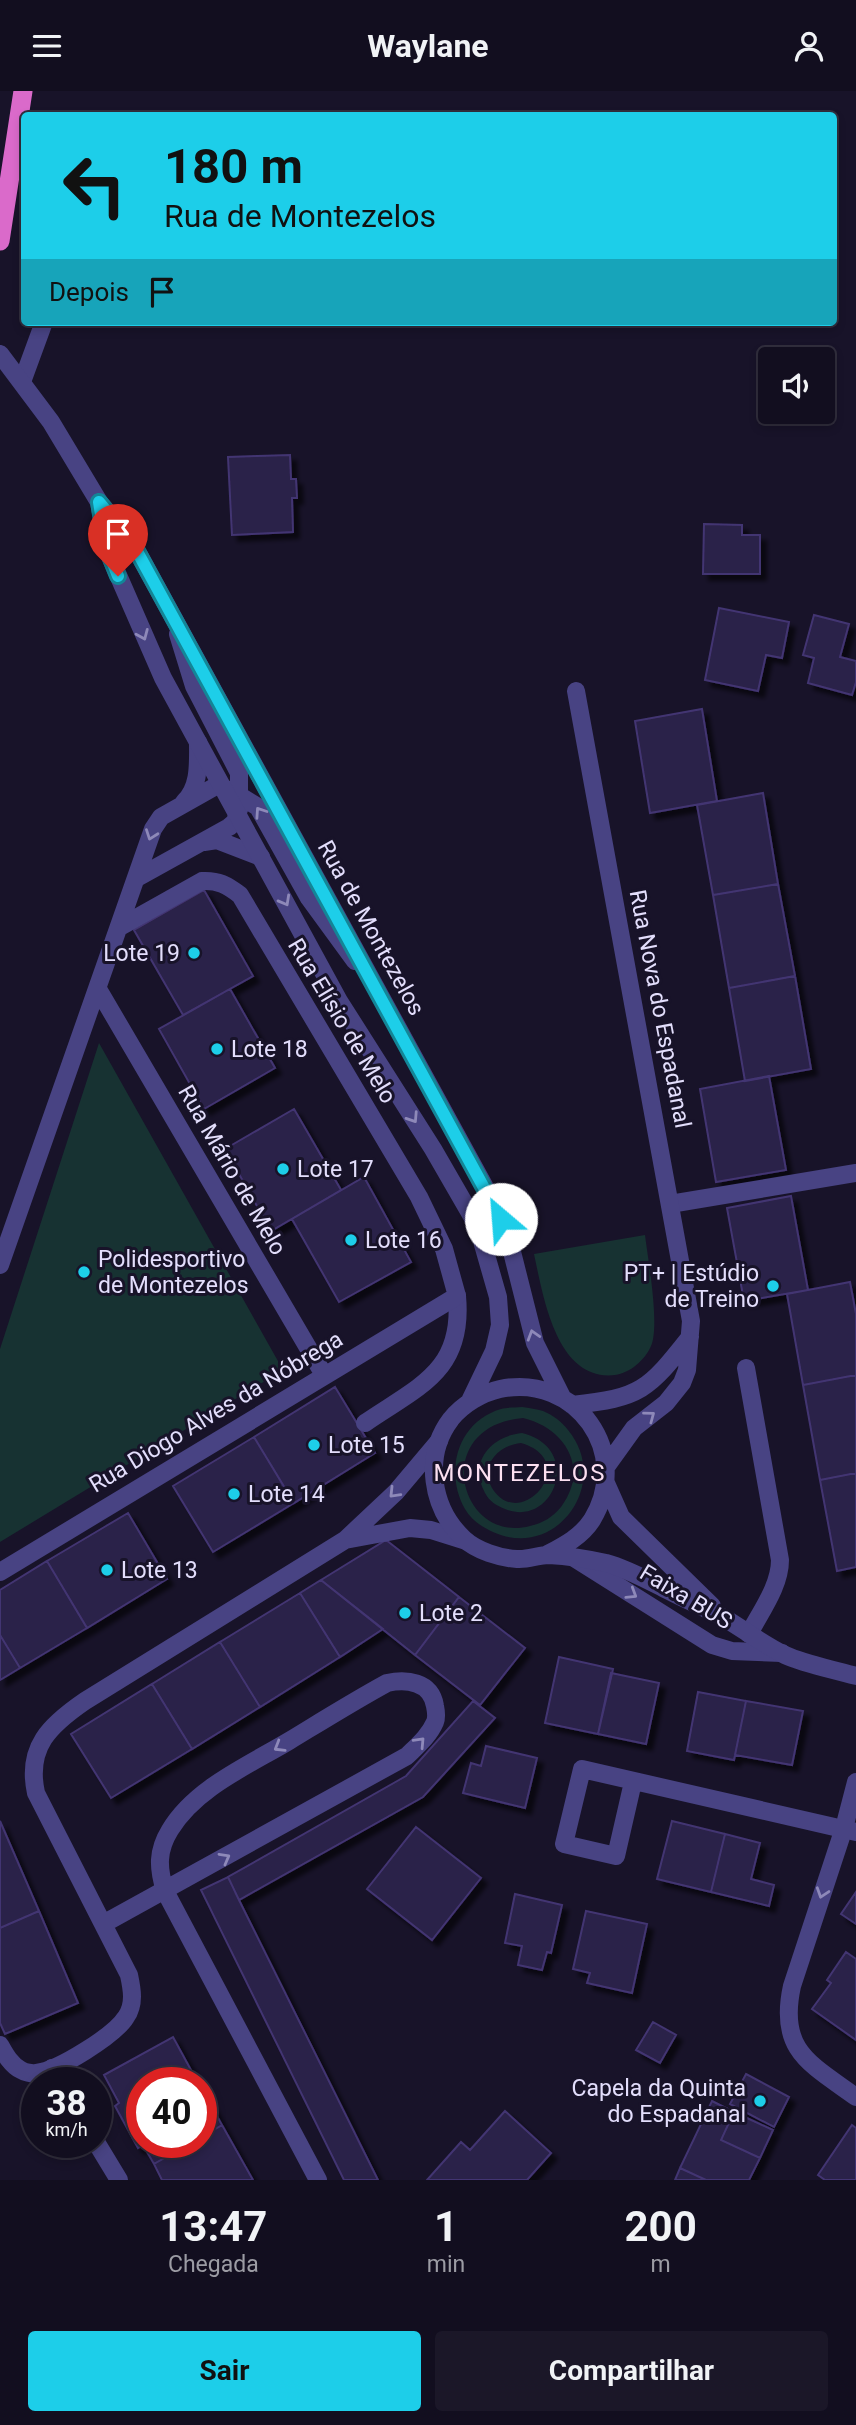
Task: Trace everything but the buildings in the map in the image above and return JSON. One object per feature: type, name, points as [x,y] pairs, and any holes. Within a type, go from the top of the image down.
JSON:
[{"type":"highway","points":[[0,241],[23,91]]},
{"type":"street","points":[[22,382],[43,326]]},
{"type":"street","name":"Rua de Montezelos","points":[[0,353],[59,434],[99,502],[132,542],[501,1219],[513,1252],[535,1343],[567,1401]]},
{"type":"street","name":"Rua de Montezelos","points":[[99,502],[108,552],[148,647],[198,742],[231,791],[237,814],[345,1011],[433,1149],[478,1227],[498,1297],[500,1325],[494,1351],[470,1401]]},
{"type":"street","points":[[173,616],[194,686],[238,770],[231,791]]},
{"type":"street","name":"Rua Nova do Espadanal","points":[[576,691],[689,1304],[687,1370],[679,1389],[634,1428],[605,1474]]},
{"type":"street","points":[[182,805],[191,795],[196,779],[198,742]]},
{"type":"street","points":[[0,1265],[156,822],[209,789],[231,791],[258,807],[314,906],[378,992]]},
{"type":"street","points":[[137,878],[231,826],[237,814]]},
{"type":"street","points":[[201,843],[217,840],[261,857]]},
{"type":"street","name":"Rua Elísio de Melo","points":[[120,927],[202,881],[214,880],[240,895],[419,1197],[444,1249],[457,1296],[457,1331],[446,1362],[426,1382],[365,1423]]},
{"type":"street","name":"Rua Mário de Melo","points":[[98,989],[324,1375]]},
{"type":"street","points":[[670,1204],[856,1173]]},
{"type":"street","name":"Rua Diogo Alves da Nóbrega","points":[[0,1572],[457,1296]]},
{"type":"street","points":[[567,1401],[624,1397],[640,1390],[658,1377],[690,1337]]},
{"type":"street","points":[[746,1368],[780,1560],[779,1573],[748,1634]]},
{"type":"street","points":[[67,2067],[114,2031],[128,2015],[133,1995],[129,1975],[36,1793],[34,1764],[44,1737],[57,1721],[85,1701],[345,1540],[396,1492],[439,1441],[452,1419],[470,1401],[492,1391],[515,1386],[540,1388],[567,1401],[585,1415],[600,1439],[605,1474],[614,1505],[626,1523],[724,1618]]},
{"type":"street","points":[[439,1441],[433,1466],[436,1494],[447,1520],[466,1541]]},
{"type":"street","points":[[546,1555],[571,1542],[591,1521],[603,1495],[605,1474]]},
{"type":"street","points":[[345,1540],[410,1528],[431,1529],[466,1541],[490,1554],[518,1559],[546,1555],[615,1566],[724,1618],[782,1653],[856,1676]]},
{"type":"street","name":"Faixa BUS","points":[[574,1558],[712,1645],[732,1651],[782,1653]]},
{"type":"street","points":[[103,1924],[165,1891],[407,1756],[429,1733],[436,1719],[435,1702],[428,1691],[419,1684],[402,1680],[387,1683],[221,1781],[179,1818],[163,1844],[159,1859],[159,1872],[165,1891],[318,2180]]},
{"type":"street","points":[[633,1781],[616,1856],[564,1845],[582,1769],[850,1830]]},
{"type":"street","points":[[856,1782],[850,1830],[792,1986],[787,2009],[789,2031],[800,2053],[856,2097]]},
{"type":"street","points":[[0,2045],[21,2070]]},
{"type":"street","points":[[106,2158],[119,2180]]},
{"type":"green space","points":[[99,1043],[283,1370],[0,1542],[0,1349]]},
{"type":"green space","points":[[645,1235],[654,1308],[651,1346],[641,1361],[626,1372],[615,1375],[595,1373],[579,1365],[566,1351],[556,1333],[542,1291],[534,1254]]},
{"type":"green space","points":[[519,1407],[543,1411],[563,1424],[580,1451],[584,1472],[580,1493],[571,1512],[556,1526],[537,1536],[516,1538],[493,1532],[470,1517],[459,1495],[456,1465],[459,1450],[474,1425],[501,1409]],"holes":[[[523,1418],[538,1423],[561,1440],[569,1452],[573,1464],[569,1492],[561,1507],[551,1517],[530,1526],[505,1527],[486,1518],[472,1502],[465,1482],[465,1461],[474,1441],[493,1426]]]},
{"type":"green space","points":[[522,1433],[541,1441],[552,1454],[557,1469],[555,1484],[548,1498],[537,1508],[522,1512],[505,1509],[494,1503],[480,1482],[481,1461],[486,1453],[492,1445],[511,1435]],"holes":[[[521,1443],[539,1452],[547,1464],[546,1477],[540,1490],[530,1499],[517,1503],[504,1500],[492,1488],[489,1480],[488,1472],[493,1458],[505,1448]]]},
{"type":"place","name":"Lote 19","points":[[194,953]]},
{"type":"place","name":"Lote 18","points":[[217,1049]]},
{"type":"place","name":"Lote 17","points":[[283,1169]]},
{"type":"place","name":"Lote 16","points":[[351,1240]]},
{"type":"place","name":"Polidesportivo de Montezelos","points":[[84,1272]]},
{"type":"place","name":"PT+ | Estúdio de Treino","points":[[773,1286]]},
{"type":"place","name":"Lote 15","points":[[314,1445]]},
{"type":"place","name":"Lote 14","points":[[234,1494]]},
{"type":"place","name":"Lote 13","points":[[107,1570]]},
{"type":"place","name":"Lote 2","points":[[405,1613]]},
{"type":"place","name":"Capela da Quinta do Espadanal","points":[[760,2101]]},
{"type":"district","name":"MONTEZELOS","points":[[520,1473]]},
{"type":"route","points":[[118,576],[106,546],[99,502],[132,542],[501,1219]]}]
